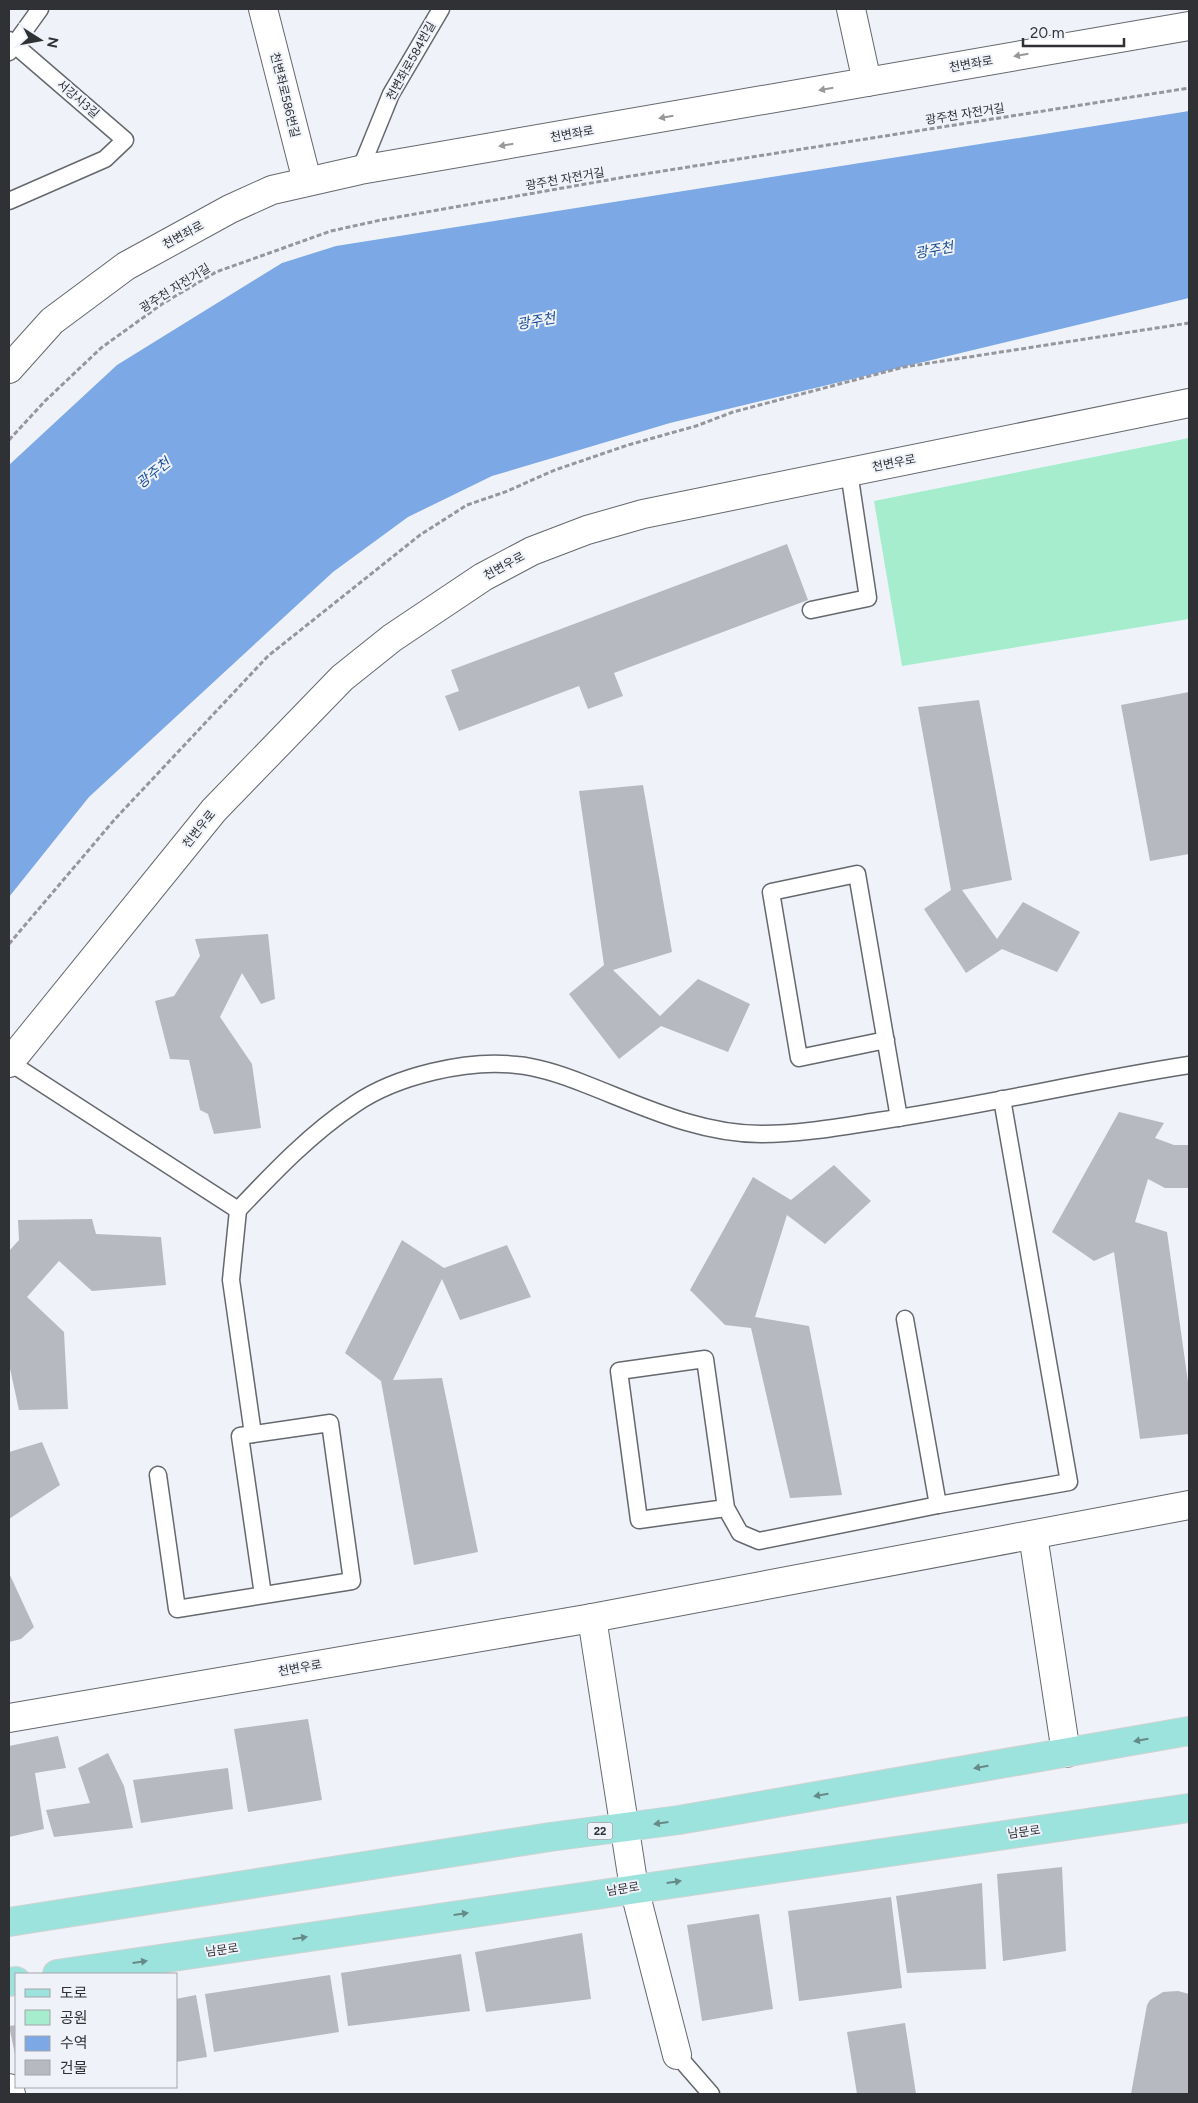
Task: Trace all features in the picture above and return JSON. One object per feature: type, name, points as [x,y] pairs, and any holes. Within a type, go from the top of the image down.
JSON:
[{"type":"main road","name":"22","points":[[9,1922],[550,1837],[625,1828],[1189,1731]]},
{"type":"main road","name":"남문로","points":[[64,1973],[1189,1808]]},
{"type":"street","name":"천변좌로586번길","points":[[263,9],[307,181]]},
{"type":"street","points":[[851,9],[867,82]]},
{"type":"street","name":"천변좌로","points":[[9,369],[52,321],[126,266],[272,190],[360,170],[1189,26]]},
{"type":"street","name":"천변우로","points":[[9,1062],[214,810],[342,678],[392,638],[483,577],[532,551],[587,530],[643,514],[1189,403]]},
{"type":"street","points":[[677,2056],[634,1888],[592,1618],[1189,1505]]},
{"type":"street","points":[[1033,1535],[1066,1753]]},
{"type":"street","name":"천변우로","points":[[9,1718],[592,1618]]},
{"type":"street","points":[[9,2088],[12,2094]]},
{"type":"lane","points":[[10,45],[40,9]]},
{"type":"lane","name":"천변좌로584번길","points":[[360,170],[391,94],[441,9]]},
{"type":"lane","name":"서강사3길","points":[[9,201],[105,159],[125,140],[10,45]]},
{"type":"lane","points":[[811,610],[868,598],[849,472]]},
{"type":"lane","points":[[886,1040],[799,1058],[771,892],[857,874],[886,1040],[899,1118]]},
{"type":"lane","points":[[9,1062],[238,1210]]},
{"type":"lane","points":[[254,1434],[231,1280],[238,1210],[285,1160],[356,1103],[398,1082],[443,1070],[478,1065],[518,1065],[582,1083],[683,1122],[708,1128],[758,1134],[797,1133],[899,1118],[1121,1075],[1189,1065]]},
{"type":"lane","points":[[726,1508],[639,1520],[619,1371],[705,1359],[726,1508],[740,1533],[758,1541],[938,1505],[1069,1482],[1002,1099]]},
{"type":"lane","points":[[905,1319],[938,1505]]},
{"type":"lane","points":[[158,1475],[177,1609],[352,1581],[330,1423],[240,1436],[263,1595]]},
{"type":"lane","points":[[677,2056],[711,2094]]},
{"type":"path","name":"광주천 자전거길","points":[[9,440],[45,401],[101,348],[162,304],[216,272],[331,231],[381,220],[625,177],[1189,88]]},
{"type":"green space","points":[[1189,438],[1189,619],[902,666],[874,501]]},
{"type":"water","name":"광주천","points":[[1189,111],[1189,298],[670,423],[492,476],[408,517],[333,572],[89,797],[9,897],[9,465],[117,365],[282,263],[336,246]]},
{"type":"building","points":[[787,544],[808,600],[614,673],[623,696],[588,709],[579,686],[459,731],[445,696],[459,691],[451,670]]},
{"type":"building","points":[[1189,692],[1189,854],[1150,861],[1121,705]]},
{"type":"building","points":[[979,700],[1012,880],[962,890],[997,939],[1023,902],[1080,932],[1057,972],[1002,949],[966,973],[924,909],[951,890],[918,707]]},
{"type":"building","points":[[643,785],[672,952],[613,970],[660,1016],[698,979],[750,1004],[728,1052],[661,1026],[619,1059],[569,994],[604,965],[579,791]]},
{"type":"building","points":[[268,934],[275,999],[261,1004],[242,973],[220,1017],[252,1064],[261,1128],[214,1134],[208,1114],[200,1110],[189,1060],[170,1059],[155,1001],[174,996],[200,956],[195,939]]},
{"type":"building","points":[[1119,1112],[1164,1123],[1155,1138],[1174,1145],[1189,1145],[1189,1188],[1165,1188],[1148,1179],[1135,1222],[1167,1232],[1189,1389],[1189,1434],[1140,1439],[1114,1252],[1094,1261],[1052,1232]]},
{"type":"building","points":[[834,1165],[871,1201],[825,1244],[787,1215],[755,1317],[809,1326],[842,1495],[790,1498],[751,1328],[725,1325],[690,1290],[753,1177],[791,1200]]},
{"type":"building","points":[[92,1219],[96,1234],[161,1237],[166,1285],[92,1291],[59,1261],[27,1297],[64,1332],[68,1409],[19,1410],[9,1364],[9,1251],[19,1240],[18,1220]]},
{"type":"building","points":[[402,1240],[444,1268],[507,1245],[531,1297],[460,1320],[442,1279],[393,1380],[442,1378],[478,1552],[414,1565],[381,1381],[345,1353]]},
{"type":"building","points":[[42,1442],[60,1485],[9,1519],[9,1452]]},
{"type":"building","points":[[9,1573],[34,1627],[21,1639],[9,1642]]},
{"type":"building","points":[[308,1719],[322,1800],[248,1812],[234,1729]]},
{"type":"building","points":[[58,1736],[66,1768],[35,1773],[44,1829],[9,1837],[9,1746]]},
{"type":"building","points":[[108,1753],[124,1786],[133,1828],[54,1837],[46,1810],[90,1803],[78,1768]]},
{"type":"building","points":[[228,1768],[233,1809],[141,1823],[133,1780]]},
{"type":"building","points":[[1062,1867],[1066,1951],[1003,1961],[997,1874]]},
{"type":"building","points":[[982,1883],[986,1969],[907,1973],[896,1896]]},
{"type":"building","points":[[891,1897],[902,1988],[799,2001],[788,1911]]},
{"type":"building","points":[[759,1914],[773,2009],[702,2021],[687,1925]]},
{"type":"building","points":[[582,1933],[591,1999],[486,2012],[475,1952]]},
{"type":"building","points":[[461,1954],[470,2011],[348,2026],[341,1973]]},
{"type":"building","points":[[330,1975],[339,2032],[214,2052],[205,1994]]},
{"type":"building","points":[[1178,1991],[1189,1994],[1189,2094],[1131,2094],[1147,2005],[1150,2000],[1163,1992]]},
{"type":"building","points":[[196,1995],[207,2057],[178,2062],[178,1999]]},
{"type":"building","points":[[905,2023],[916,2094],[857,2094],[847,2032]]},
{"type":"building","points":[[15,2025],[15,2054],[9,2026]]}]
